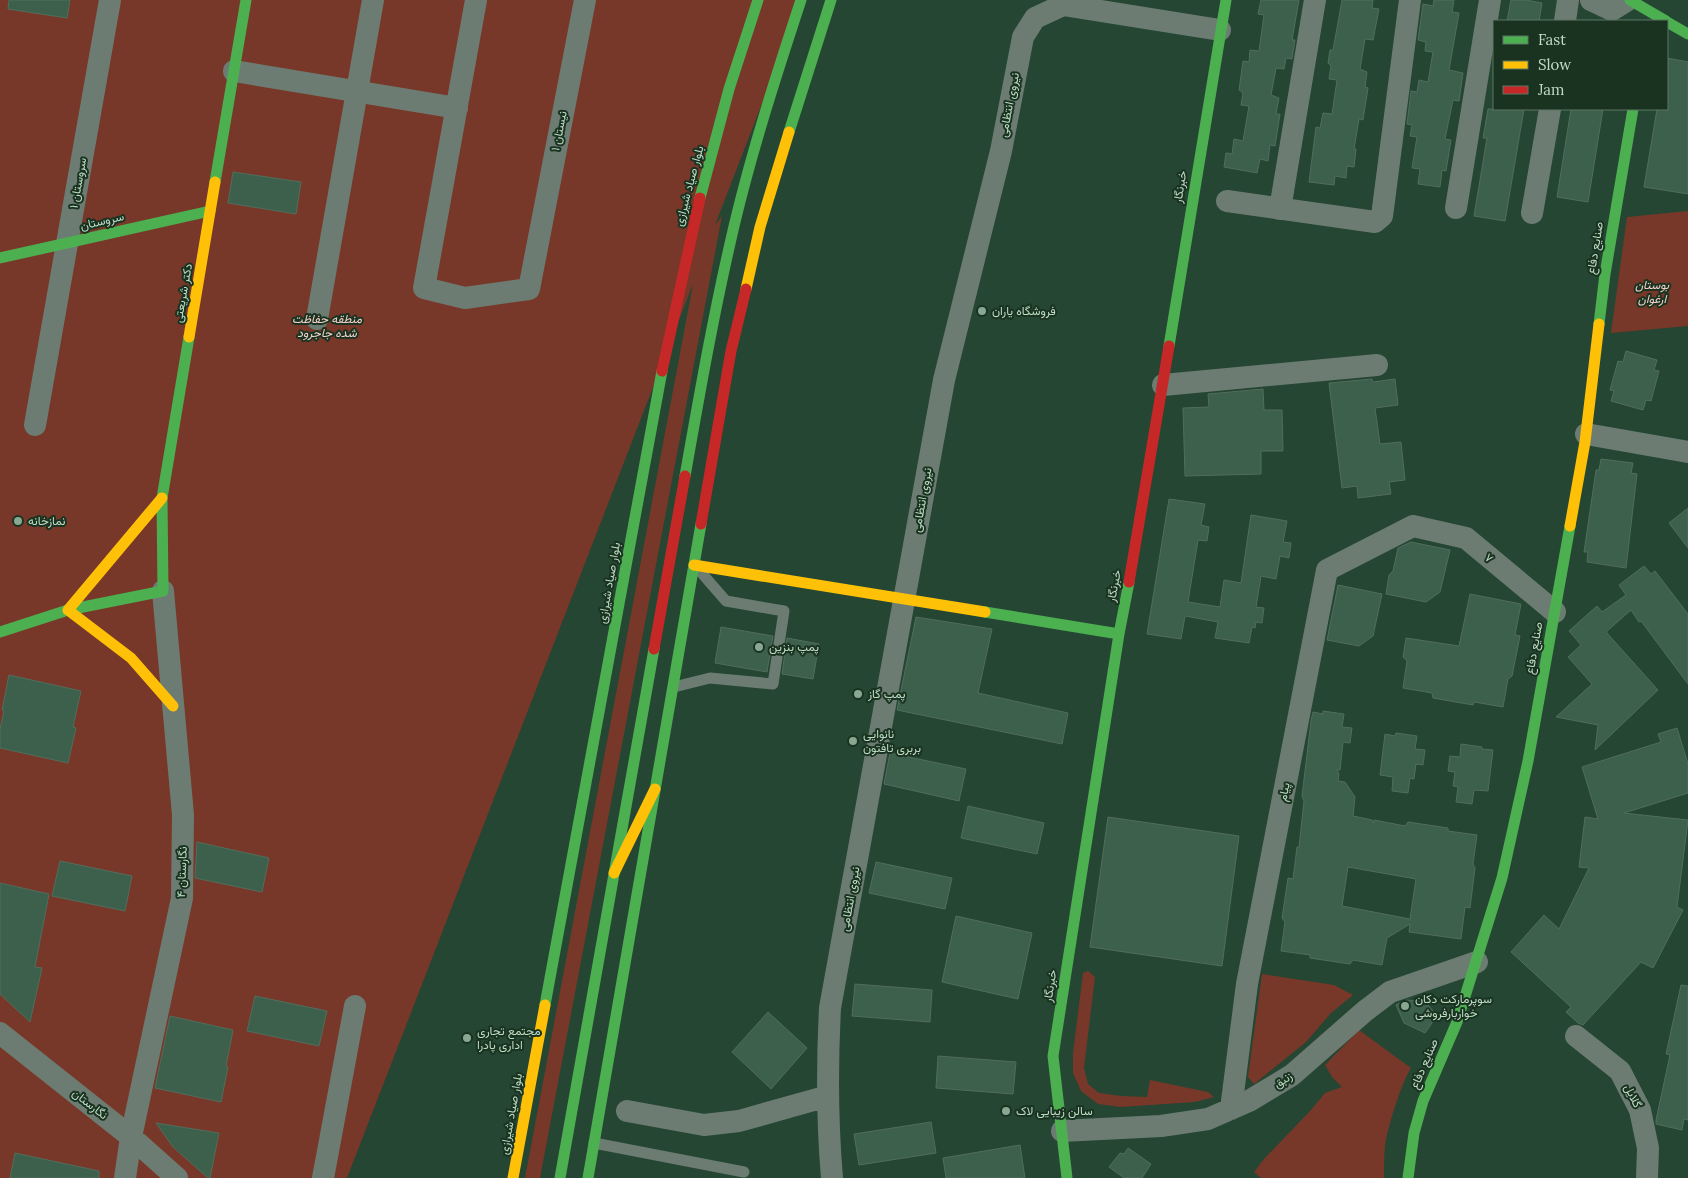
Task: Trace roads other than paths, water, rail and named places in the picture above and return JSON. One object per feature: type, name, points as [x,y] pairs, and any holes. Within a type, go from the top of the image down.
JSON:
[{"type":"main road","name":"دکتر شریعتی","points":[[163,591],[162,498],[246,0]]},
{"type":"main road","name":"بلوار صیاد شیرازی","points":[[513,1178],[668,339],[696,212],[729,89],[758,0]]},
{"type":"main road","points":[[560,1178],[708,347],[738,212],[768,101],[800,0]]},
{"type":"main road","points":[[588,1178],[731,351],[760,227],[796,106],[831,0]]},
{"type":"main road","name":"خبرنگار","points":[[1067,1178],[1052,1056],[1119,634],[1138,536],[1226,0]]},
{"type":"main road","points":[[1629,0],[1661,20]]},
{"type":"main road","points":[[1668,24],[1688,34]]},
{"type":"main road","name":"صنایع دفاع","points":[[1408,1178],[1414,1134],[1423,1101],[1456,1022],[1477,962],[1502,878],[1519,804],[1586,434],[1605,274],[1633,110]]},
{"type":"main road","name":"سروستان","points":[[0,258],[210,211]]},
{"type":"main road","points":[[68,610],[162,498]]},
{"type":"main road","points":[[694,565],[1119,634]]},
{"type":"main road","points":[[0,632],[68,610],[163,591]]},
{"type":"main road","points":[[68,610],[131,658],[173,706]]},
{"type":"main road","points":[[614,873],[655,789]]},
{"type":"street","name":"سروستان ۱","points":[[35,425],[110,0]]},
{"type":"street","points":[[317,319],[373,0]]},
{"type":"street","points":[[234,72],[457,108],[476,0]]},
{"type":"street","name":"نیستان ۱","points":[[457,108],[424,288],[465,298],[529,289],[584,0]]},
{"type":"street","points":[[1280,208],[1315,0]]},
{"type":"street","points":[[1227,201],[1374,222],[1382,216],[1410,0]]},
{"type":"street","points":[[1456,208],[1490,0]]},
{"type":"street","points":[[1565,20],[1568,0]]},
{"type":"street","points":[[1591,0],[1612,10],[1629,0]]},
{"type":"street","name":"نیروی انتظامی","points":[[832,1178],[827,1071],[830,1008],[944,380],[1001,151],[1023,37],[1035,18],[1063,5],[1220,30]]},
{"type":"street","points":[[1532,213],[1550,110]]},
{"type":"street","points":[[1162,385],[1376,365]]},
{"type":"street","points":[[1586,434],[1688,452]]},
{"type":"street","name":"۷","points":[[1412,526],[1466,538],[1555,612]]},
{"type":"street","name":"پیام","points":[[1231,1109],[1247,984],[1327,570],[1412,526]]},
{"type":"street","name":"نگارستان ۴","points":[[125,1178],[131,1137],[182,898],[183,816],[163,591]]},
{"type":"street","name":"زنبق","points":[[1062,1131],[1161,1126],[1208,1119],[1249,1102],[1292,1075],[1365,1011],[1390,992],[1477,962]]},
{"type":"street","points":[[322,1178],[355,1006]]},
{"type":"street","name":"نگارستان","points":[[0,1033],[131,1137],[177,1178]]},
{"type":"street","name":"گلایل","points":[[1576,1036],[1620,1071],[1640,1110],[1648,1148],[1647,1178]]},
{"type":"street","points":[[627,1111],[704,1125],[739,1121],[828,1096]]},
{"type":"lane","points":[[673,688],[710,678],[773,684],[784,611],[726,601],[694,565]]},
{"type":"lane","points":[[594,1143],[744,1172]]},
{"type":"place","name":"فروشگاه یاران","points":[[982,311]]},
{"type":"place","name":"نمازخانه","points":[[18,521]]},
{"type":"place","name":"پمپ بنزین","points":[[759,647]]},
{"type":"place","name":"پمپ گاز","points":[[858,694]]},
{"type":"place","name":"نانوایی بربری تافتون","points":[[853,741]]},
{"type":"place","name":"سوپرمارکت دکان خواربارفروشی","points":[[1405,1006]]},
{"type":"place","name":"مجتمع تجاری اداری پادرا","points":[[467,1038]]},
{"type":"place","name":"سالن زیبایی لاک","points":[[1006,1111]]},
{"type":"park label","name":"بوستان ارغوان","points":[[1652,292]]},
{"type":"park label","name":"منطقه حفاظت شده جاجرود","points":[[327,326]]}]
